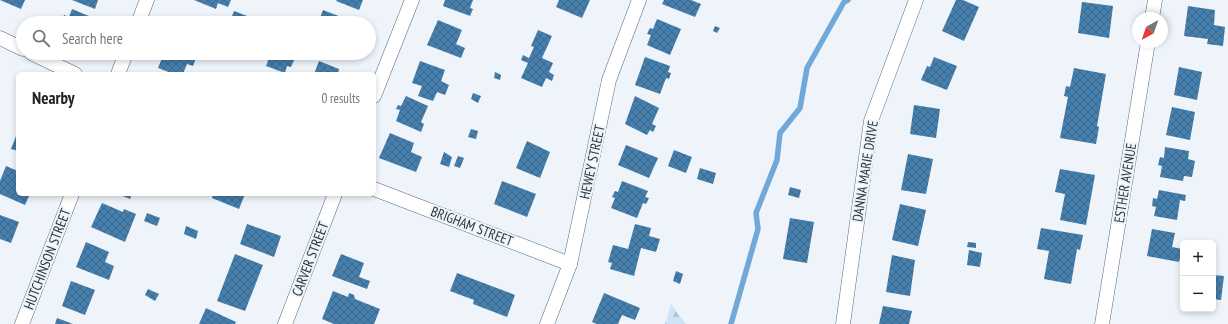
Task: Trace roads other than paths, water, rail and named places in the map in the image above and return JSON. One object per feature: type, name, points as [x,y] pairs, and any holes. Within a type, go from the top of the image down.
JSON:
[{"type":"street","points":[[141,16],[147,0]]},
{"type":"street","points":[[376,91],[412,0]]},
{"type":"street","name":"HEWEY STREET","points":[[548,324],[570,264],[609,80],[639,0]]},
{"type":"street","name":"DANNA MARIE DRIVE","points":[[843,324],[871,121],[916,0]]},
{"type":"street","points":[[1153,12],[1155,0]]},
{"type":"street","points":[[0,38],[16,46]]},
{"type":"street","name":"ESTHER AVENUE","points":[[1102,324],[1147,48]]},
{"type":"street","points":[[46,60],[71,72]]},
{"type":"street","points":[[119,72],[123,60]]},
{"type":"street","name":"BRIGHAM STREET","points":[[376,190],[570,264]]},
{"type":"street","name":"HUTCHINSON STREET","points":[[22,324],[71,196]]},
{"type":"street","name":"CARVER STREET","points":[[285,324],[334,196]]},
{"type":"waterway","points":[[731,324],[758,229],[756,213],[777,160],[780,133],[800,108],[807,68],[844,2],[848,0]]}]
